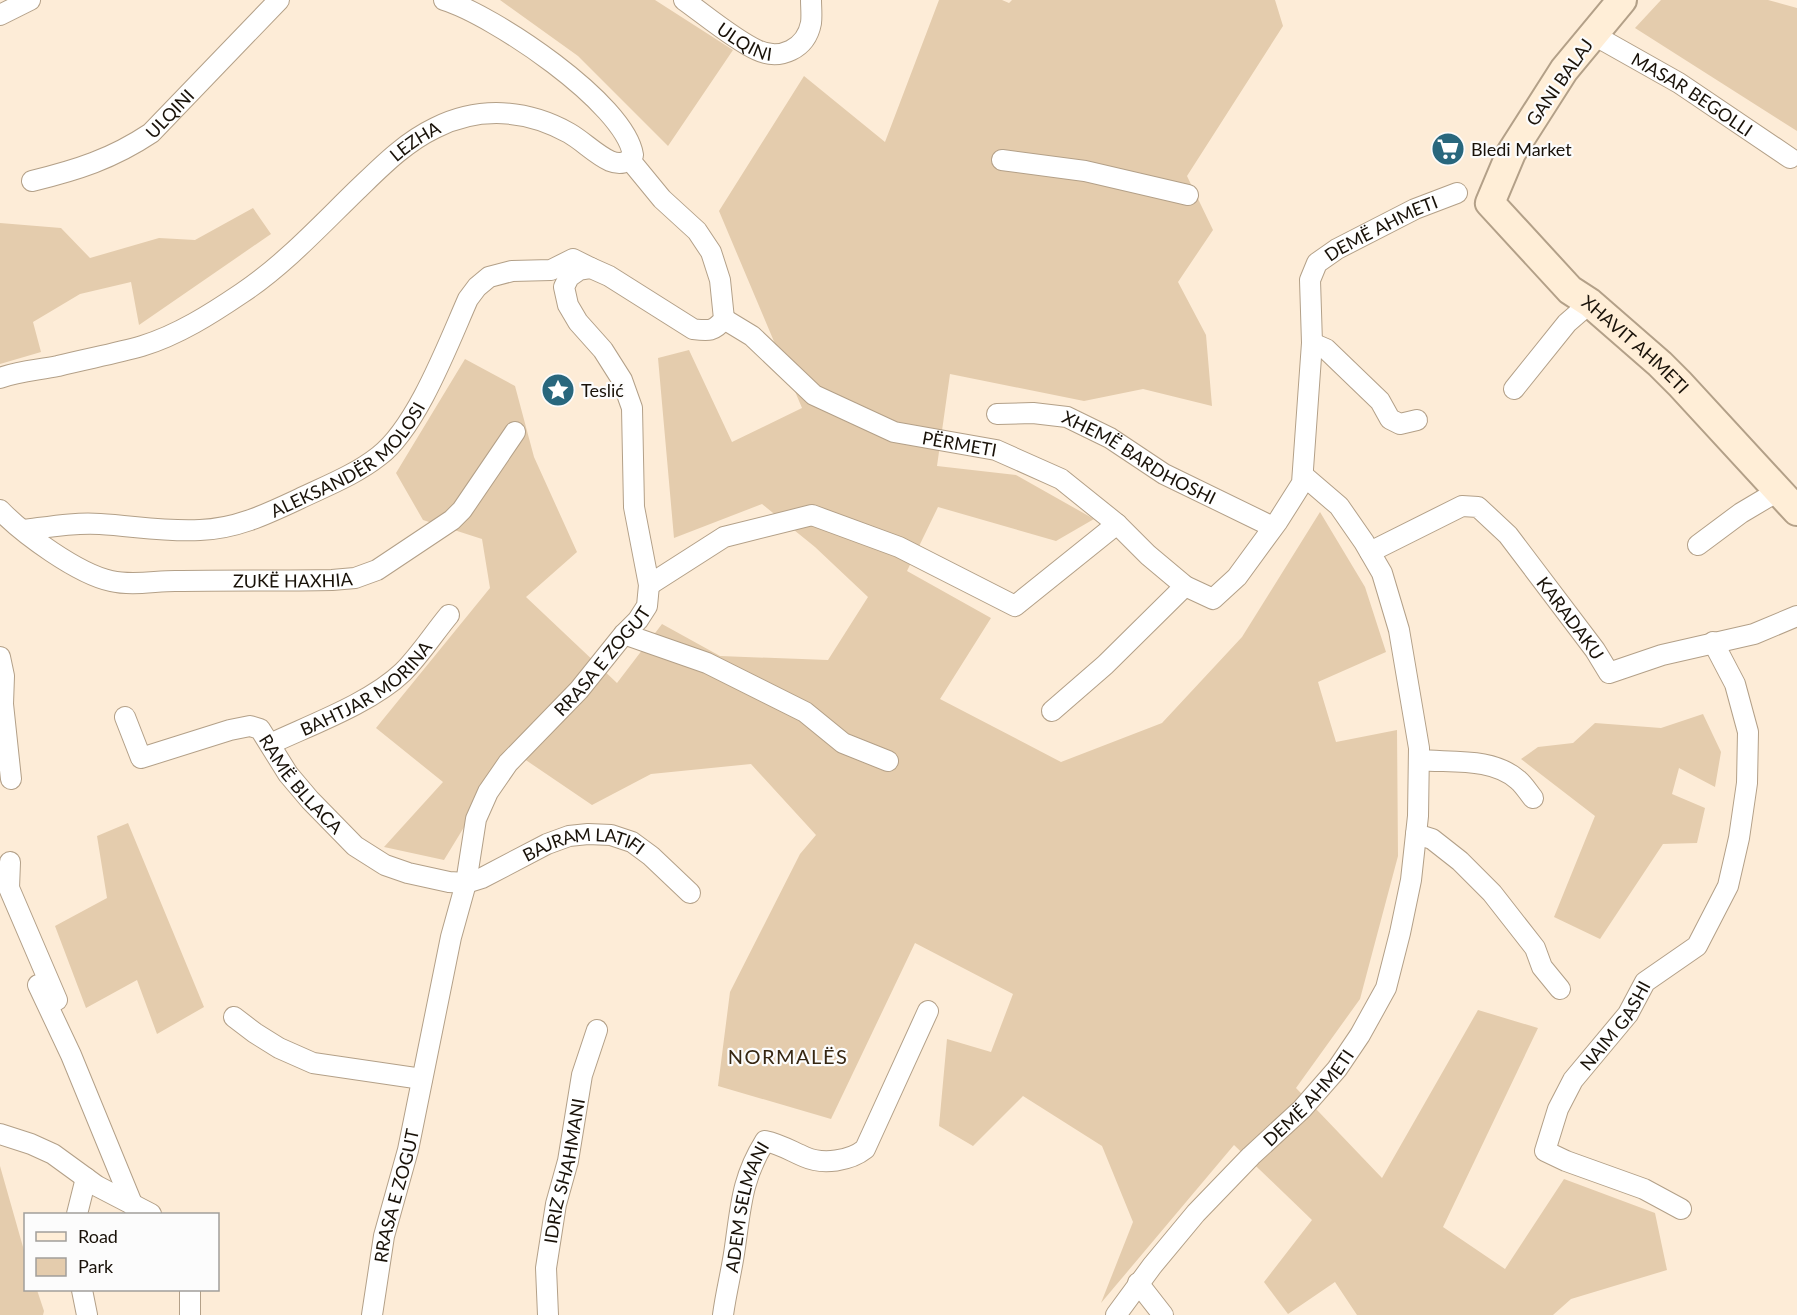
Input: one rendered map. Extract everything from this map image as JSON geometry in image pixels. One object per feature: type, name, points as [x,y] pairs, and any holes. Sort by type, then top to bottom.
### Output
[{"type":"street","points":[[0,15],[30,0]]},
{"type":"street","name":"ULQINI","points":[[32,181],[97,163],[126,149],[151,133],[279,0]]},
{"type":"street","points":[[444,0],[480,15],[520,38],[563,70],[622,128],[632,146],[633,154],[630,160],[662,200],[698,231],[711,252],[720,280],[724,319],[717,328],[706,331],[693,329],[609,276],[591,268]]},
{"type":"street","name":"ULQINI","points":[[684,0],[758,51],[776,54],[791,52],[802,43],[811,24],[811,0]]},
{"type":"street","name":"GANI BALAJ","points":[[1490,203],[1511,153],[1564,70],[1622,0]]},
{"type":"street","name":"MASAR BEGOLLI","points":[[1592,34],[1679,83],[1790,158]]},
{"type":"street","name":"LEZHA","points":[[0,378],[142,346],[206,317],[244,292],[281,262],[380,167],[409,143],[435,128],[464,117],[491,112],[519,114],[546,121],[571,134],[611,161],[621,164],[630,160]]},
{"type":"street","points":[[1002,160],[1085,171],[1188,195]]},
{"type":"street","name":"DEMË AHMETI","points":[[1116,1315],[1138,1283],[1196,1213],[1251,1156],[1302,1109],[1337,1069],[1360,1035],[1386,988],[1409,891],[1416,834],[1419,760],[1416,726],[1399,630],[1382,573],[1339,506],[1304,476],[1312,343],[1310,280],[1317,263],[1347,244],[1415,209],[1457,193]]},
{"type":"street","name":"XHAVIT AHMETI","points":[[1490,203],[1570,290],[1590,303],[1673,377],[1797,511]]},
{"type":"street","name":"ALEKSANDËR MOLOSI","points":[[23,530],[99,524],[169,531],[201,530],[231,527],[272,511],[360,469],[381,455],[414,413],[468,299],[489,277],[512,271],[551,270],[573,259],[591,268]]},
{"type":"street","name":"RRASA E ZOGUT","points":[[372,1315],[384,1236],[408,1150],[451,937],[466,883],[476,819],[488,792],[508,763],[579,690],[638,620],[647,606],[649,585],[634,507],[632,408],[622,380],[603,350],[578,322],[568,305],[564,287],[568,277],[579,270],[591,268]]},
{"type":"street","points":[[1514,389],[1568,323],[1590,303]]},
{"type":"street","name":"PËRMETI","points":[[724,319],[752,336],[813,395],[894,432],[996,450],[1061,479],[1117,524],[1148,555],[1185,586],[1213,599],[1237,577],[1274,527],[1302,483],[1304,476]]},
{"type":"street","points":[[1312,343],[1326,349],[1366,387],[1380,401],[1390,419],[1400,424],[1417,420]]},
{"type":"street","name":"XHEMË BARDHOSHI","points":[[998,414],[1033,413],[1067,417],[1110,438],[1164,474],[1274,527]]},
{"type":"street","name":"ZUKË HAXHIA","points":[[0,510],[56,554],[111,581],[132,583],[356,578],[377,570],[452,520],[462,510],[515,432]]},
{"type":"street","points":[[1698,545],[1741,513],[1778,491]]},
{"type":"street","name":"KARADAKU","points":[[1370,552],[1462,506],[1478,507],[1515,544],[1589,641],[1609,673],[1662,655],[1754,634],[1797,616]]},
{"type":"street","points":[[649,585],[724,537],[812,515],[898,547],[1015,606],[1117,524]]},
{"type":"street","points":[[1052,711],[1105,665],[1185,586]]},
{"type":"street","name":"BAHTJAR MORINA","points":[[270,744],[354,704],[381,688],[403,672],[449,615]]},
{"type":"street","points":[[624,634],[707,663],[805,712],[843,743],[888,761]]},
{"type":"street","name":"NAIM GASHI","points":[[1681,1209],[1644,1189],[1566,1161],[1545,1151],[1558,1109],[1572,1080],[1628,1014],[1645,982],[1697,946],[1728,886],[1740,838],[1747,783],[1748,732],[1735,684],[1713,642]]},
{"type":"street","points":[[0,657],[4,676],[3,704],[11,778]]},
{"type":"street","name":"RAMË BLLACA","points":[[125,717],[141,758],[231,730],[250,726],[260,729],[288,774],[355,846],[385,865],[408,873],[449,882],[466,883]]},
{"type":"street","points":[[1419,760],[1486,764],[1504,770],[1519,781],[1533,798]]},
{"type":"street","points":[[1416,834],[1432,839],[1460,861],[1492,893],[1535,948],[1542,967],[1560,989]]},
{"type":"street","name":"BAJRAM LATIFI","points":[[466,883],[482,878],[547,844],[569,836],[611,835],[632,842],[651,856],[690,893]]},
{"type":"street","points":[[10,862],[9,888],[50,979],[61,1011],[71,1054]]},
{"type":"street","points":[[38,985],[71,1054],[133,1206]]},
{"type":"street","name":"ADEM SELMANI","points":[[723,1315],[735,1248],[740,1202],[746,1178],[765,1141],[778,1144],[808,1158],[825,1160],[855,1157],[865,1149],[928,1011]]},
{"type":"street","points":[[234,1017],[279,1048],[313,1063],[422,1079]]},
{"type":"street","name":"IDRIZ SHAHMANI","points":[[548,1315],[546,1268],[556,1204],[568,1161],[582,1075],[597,1030]]},
{"type":"street","points":[[0,1134],[53,1154],[86,1178],[148,1213]]},
{"type":"street","points":[[77,1213],[86,1178]]},
{"type":"street","points":[[1138,1283],[1163,1315]]},
{"type":"street","points":[[82,1291],[87,1315]]},
{"type":"street","points":[[190,1291],[190,1315]]},
{"type":"green space","points":[[500,0],[655,0],[733,50],[668,146],[578,56]]},
{"type":"green space","points":[[939,0],[1002,0],[1009,3],[1012,0],[1275,0],[1283,26],[1187,176],[1213,230],[1178,282],[1206,335],[1212,406],[1143,389],[1084,401],[950,374],[937,466],[1016,475],[1094,519],[1056,541],[938,507],[907,571],[991,618],[940,699],[1061,762],[1162,723],[1242,637],[1320,512],[1365,587],[1386,652],[1318,682],[1336,742],[1397,730],[1398,856],[1360,999],[1296,1088],[1382,1178],[1478,1010],[1538,1028],[1443,1227],[1505,1269],[1564,1179],[1655,1213],[1667,1270],[1571,1299],[1553,1315],[1357,1315],[1335,1282],[1288,1314],[1264,1282],[1312,1220],[1234,1145],[1101,1303],[1133,1222],[1102,1146],[1023,1096],[973,1146],[939,1126],[947,1039],[991,1052],[1013,994],[915,943],[831,1119],[718,1086],[730,992],[800,854],[816,835],[751,764],[651,774],[592,805],[511,750],[444,860],[384,847],[443,782],[376,728],[490,588],[482,539],[423,520],[396,473],[465,359],[515,386],[534,457],[577,552],[526,597],[617,683],[662,624],[720,656],[828,660],[868,597],[815,547],[762,504],[674,538],[658,358],[689,350],[732,442],[802,408],[719,211],[804,76],[885,142]]},
{"type":"green space","points":[[1661,0],[1768,0],[1797,8],[1797,131],[1635,28]]},
{"type":"green space","points":[[253,208],[271,234],[139,325],[131,282],[80,294],[33,322],[41,352],[0,364],[0,223],[61,228],[90,258],[159,238],[195,240]]},
{"type":"green space","points":[[1703,714],[1721,752],[1715,787],[1679,768],[1672,794],[1705,808],[1697,843],[1663,844],[1600,939],[1554,917],[1595,816],[1521,759],[1538,747],[1573,743],[1595,723],[1661,728]]},
{"type":"green space","points":[[128,823],[204,1007],[157,1034],[137,980],[86,1008],[55,926],[107,898],[97,836]]},
{"type":"green space","points":[[0,1166],[24,1250],[24,1291],[37,1291],[44,1311],[43,1315],[0,1315]]},
{"type":"place","name":"Bledi Market","points":[[1448,149]]},
{"type":"place","name":"Teslić","points":[[558,390]]},
{"type":"district","name":"NORMALËS","points":[[788,1056]]}]
